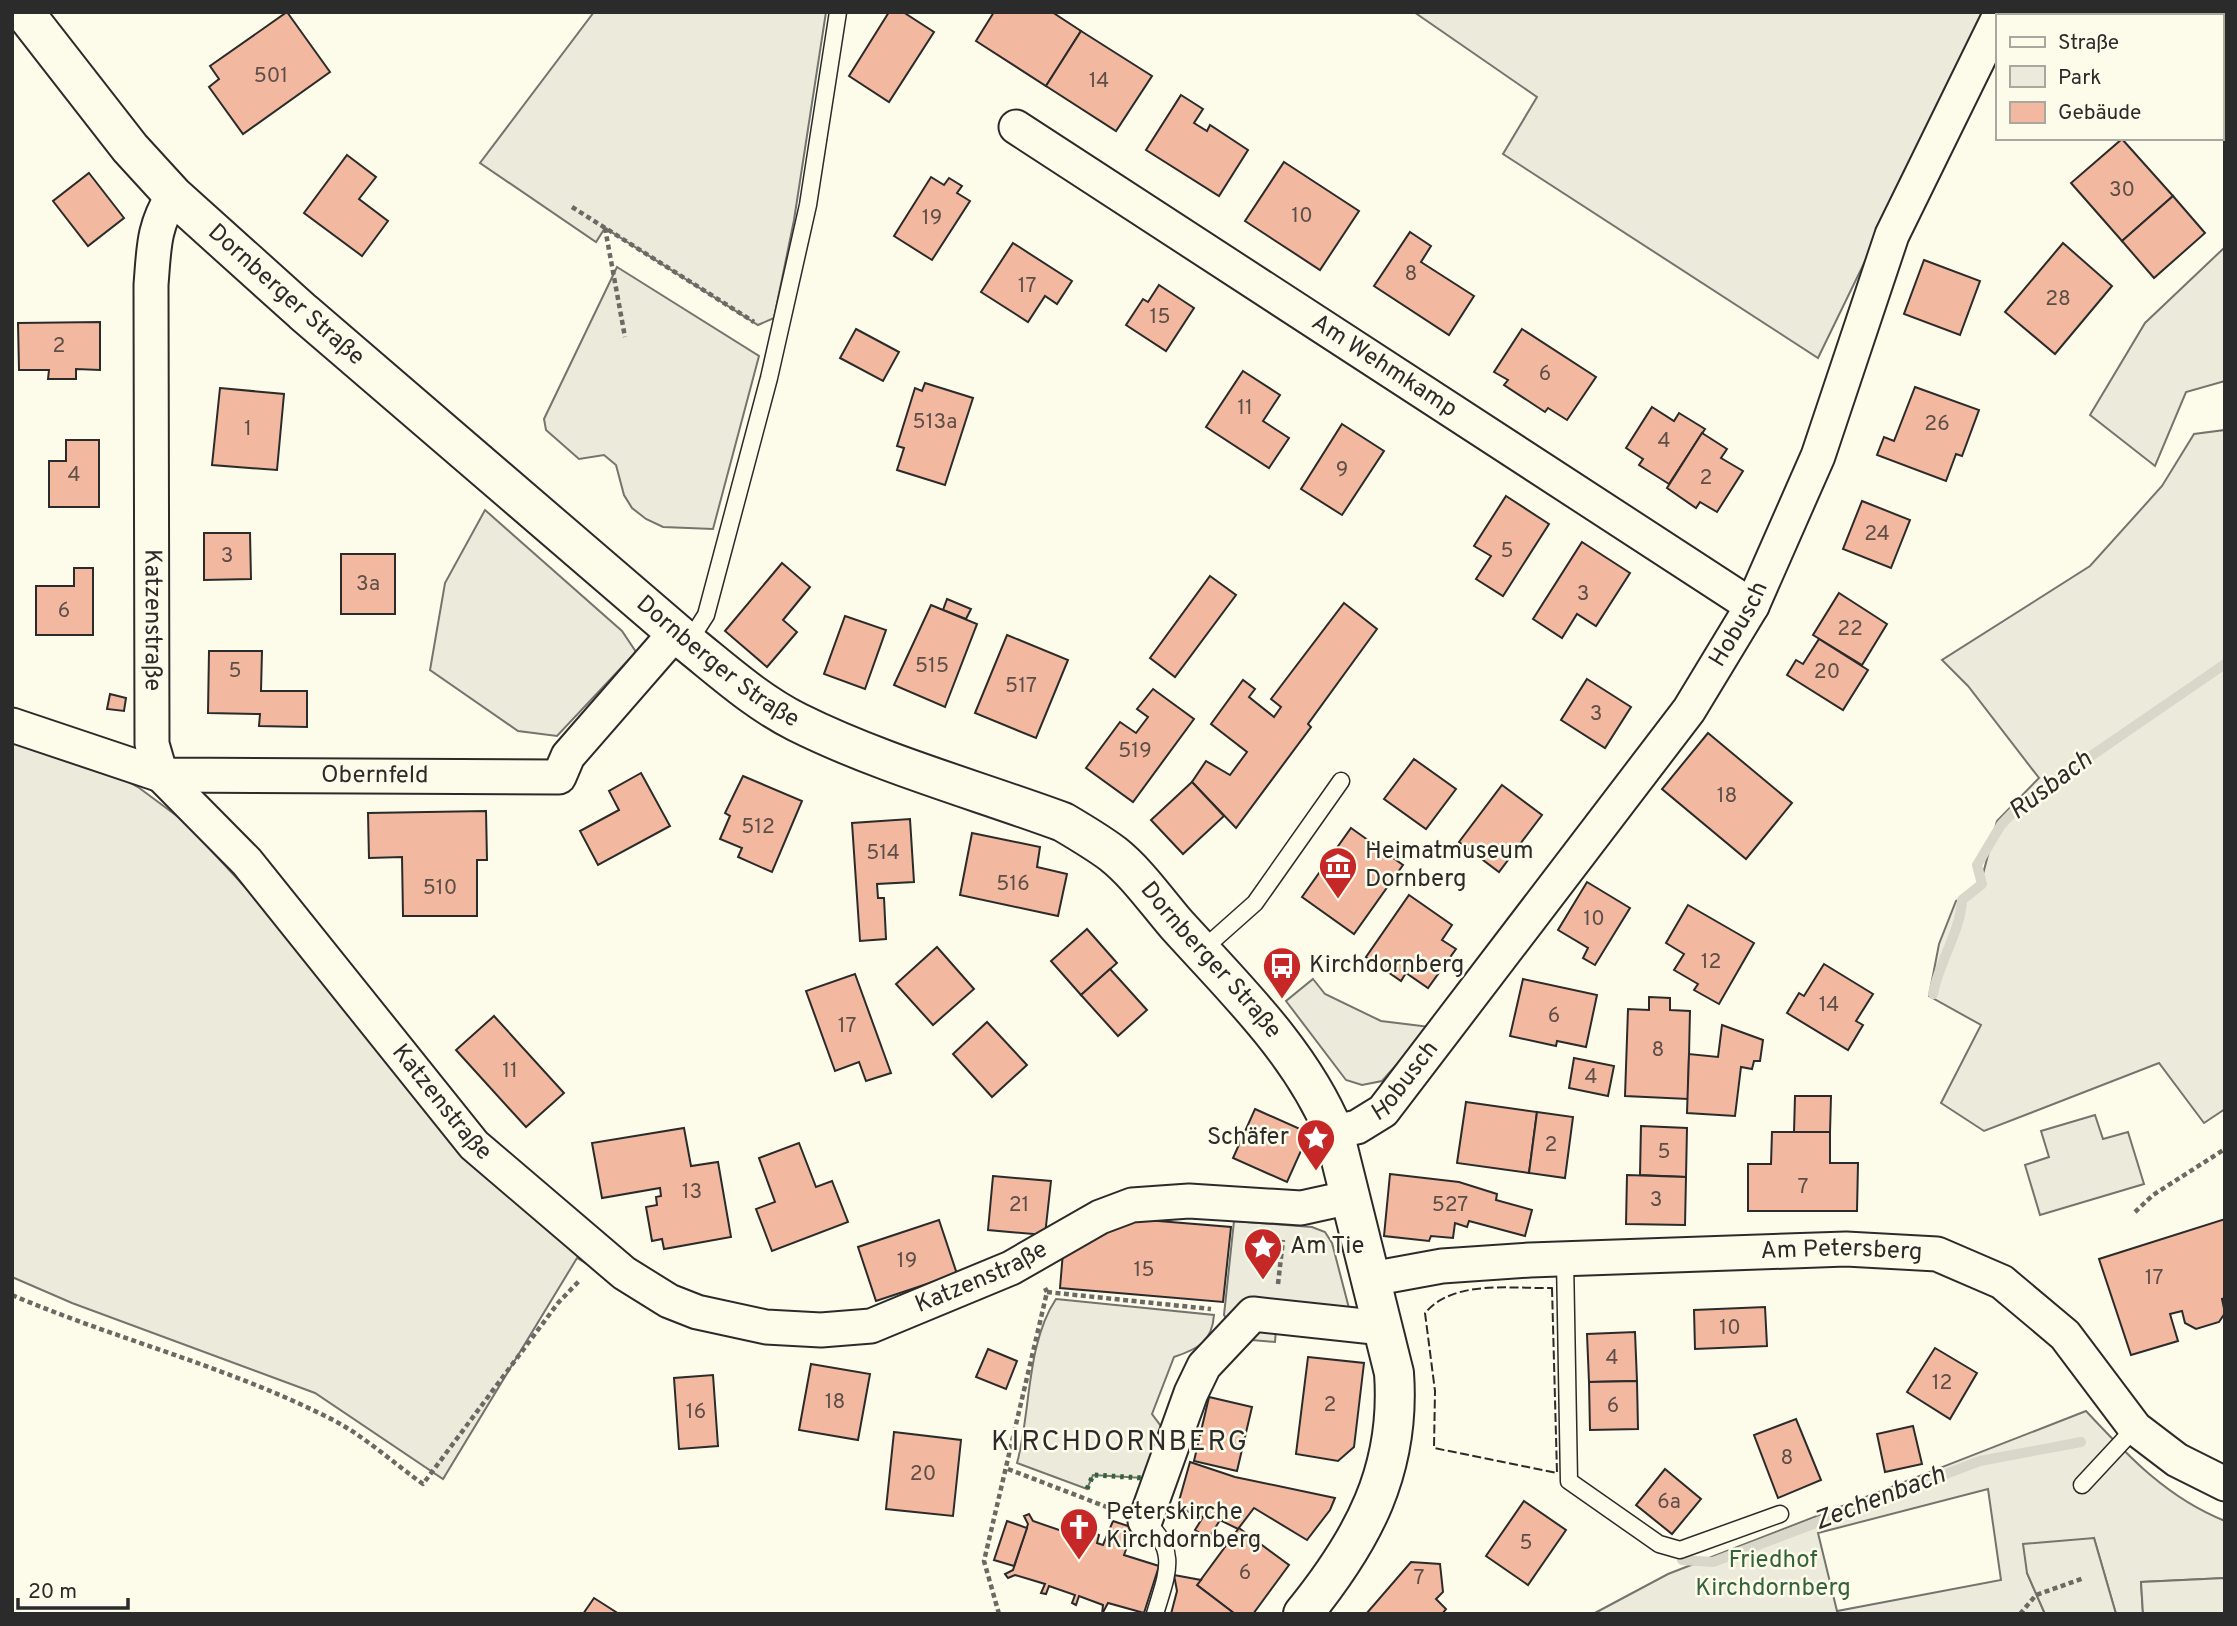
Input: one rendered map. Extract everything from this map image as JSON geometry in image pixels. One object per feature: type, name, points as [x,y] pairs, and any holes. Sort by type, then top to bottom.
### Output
[{"type":"street","name":"Dornberger Straße","points":[[24,12],[130,148],[173,195],[303,312],[682,637],[752,694],[797,722],[868,752],[1063,822],[1090,837],[1115,855],[1296,1062],[1318,1094],[1334,1132],[1394,1373],[1396,1408],[1389,1458],[1371,1513],[1342,1563],[1303,1614]]},
{"type":"street","name":"Hobusch","points":[[1334,1132],[1357,1126],[1383,1111],[1689,710],[1752,606],[1818,456],[1892,235],[1996,23]]},
{"type":"street","name":"Am Wehmkamp","points":[[1016,127],[1752,606]]},
{"type":"street","name":"Katzenstraße","points":[[173,195],[160,215],[155,232],[151,285],[152,744],[161,775],[247,862],[474,1145],[624,1273],[669,1301],[697,1312],[766,1326],[821,1330],[872,1326],[1030,1258],[1100,1217],[1132,1205],[1189,1201],[1301,1208],[1351,1197]]},
{"type":"street","name":"Obernfeld","points":[[12,726],[161,775],[559,777],[568,756],[682,637]]},
{"type":"street","name":"Am Petersberg","points":[[1371,1279],[1442,1266],[1565,1259],[1846,1248],[1937,1254],[2002,1282],[2065,1335],[2135,1428],[2176,1460],[2225,1485]]},
{"type":"street","points":[[1145,1521],[1191,1394],[1205,1366],[1264,1315],[1383,1328]]},
{"type":"lane","points":[[682,637],[706,615],[778,338],[808,205],[838,12]]},
{"type":"lane","points":[[1201,951],[1255,902],[1341,781]]},
{"type":"lane","points":[[1565,1259],[1569,1481],[1659,1544],[1680,1550],[1780,1514]]},
{"type":"lane","points":[[2082,1485],[2135,1428]]},
{"type":"lane","points":[[1145,1521],[1159,1533],[1167,1547],[1168,1567],[1155,1614]]},
{"type":"path","points":[[572,207],[778,338]]},
{"type":"path","points":[[605,227],[625,337]]},
{"type":"path","points":[[2135,1212],[2153,1195],[2225,1149]]},
{"type":"path","points":[[1047,1292],[1264,1315],[1286,1208]]},
{"type":"path","points":[[999,1614],[984,1561],[1008,1469],[1019,1402],[1047,1292],[1030,1258]]},
{"type":"path","points":[[12,1295],[66,1318],[235,1377],[329,1418],[423,1484],[558,1303],[580,1280],[590,1278]]},
{"type":"path","points":[[1008,1469],[1145,1521]]},
{"type":"path","points":[[2020,1614],[2036,1595],[2084,1578]]},
{"type":"green space","points":[[594,12],[826,12],[794,220],[774,318],[758,325],[605,228],[596,242],[480,163]]},
{"type":"green space","points":[[1414,12],[1986,12],[1818,358],[1503,154],[1537,97]]},
{"type":"green space","points":[[2225,247],[2225,381],[2186,392],[2155,466],[2090,415],[2145,323]]},
{"type":"green space","points":[[2225,430],[2225,1109],[2204,1123],[2159,1063],[1984,1131],[1941,1103],[1981,1025],[1929,996],[1939,944],[1956,901],[1979,889],[1997,821],[2039,778],[1968,686],[1942,660],[2090,566],[2162,486],[2194,434]]},
{"type":"green space","points":[[485,510],[622,631],[636,652],[557,736],[518,731],[430,670],[445,583]]},
{"type":"green space","points":[[12,736],[91,761],[138,787],[185,822],[278,923],[637,1294],[577,1258],[443,1479],[315,1393],[72,1303],[12,1277]]},
{"type":"green space","points":[[1056,1299],[1214,1315],[1207,1338],[1197,1347],[1174,1357],[1152,1414],[1163,1429],[1143,1478],[1093,1475],[1087,1489],[1017,1463],[1034,1357],[1046,1317]]},
{"type":"green space","name":"Friedhof Kirchdornberg","points":[[2086,1411],[2133,1460],[2167,1488],[2204,1512],[2225,1521],[2225,1578],[2141,1582],[2143,1614],[2116,1614],[2094,1538],[2027,1573],[2045,1614],[1593,1614],[1668,1574]],"holes":[[[1988,1489],[2001,1580],[1837,1611],[1818,1533]]]},
{"type":"shaded area","points":[[617,267],[759,356],[713,529],[663,527],[646,519],[632,508],[624,495],[616,465],[604,455],[579,459],[546,430],[544,419]]},
{"type":"shaded area","points":[[1313,979],[1325,994],[1381,1021],[1430,1027],[1382,1081],[1362,1085],[1346,1080],[1286,1001]]},
{"type":"shaded area","points":[[2095,1115],[2103,1139],[2128,1132],[2144,1184],[2040,1215],[2025,1165],[2049,1157],[2041,1131]]},
{"type":"shaded area","name":"Am Tie","points":[[1234,1221],[1312,1227],[1325,1232],[1332,1243],[1356,1335],[1276,1329],[1275,1342],[1240,1339],[1224,1315]]},
{"type":"shaded area","points":[[2094,1538],[2116,1614],[2045,1614],[2027,1573],[2023,1544]]},
{"type":"shaded area","points":[[2225,1578],[2225,1614],[2143,1614],[2141,1582]]},
{"type":"building","points":[[287,12],[330,72],[243,134],[209,87],[219,79],[210,66]]},
{"type":"building","points":[[889,12],[903,12],[934,32],[889,102],[849,76]]},
{"type":"building","points":[[994,12],[1052,12],[1081,31],[1046,86],[976,41]]},
{"type":"building","points":[[1081,31],[1152,76],[1116,131],[1046,86]]},
{"type":"building","points":[[2223,38],[2225,39],[2223,85]]},
{"type":"building","points":[[1181,95],[1203,109],[1194,123],[1207,131],[1210,125],[1248,150],[1219,196],[1146,150]]},
{"type":"building","points":[[2123,140],[2173,196],[2122,241],[2071,183]]},
{"type":"building","points":[[347,155],[376,177],[359,199],[388,221],[362,256],[304,213]]},
{"type":"building","points":[[1284,162],[1359,211],[1320,270],[1245,221]]},
{"type":"building","points":[[89,173],[124,218],[88,246],[53,201]]},
{"type":"building","points":[[931,177],[944,185],[949,178],[962,186],[957,193],[970,201],[932,260],[894,236]]},
{"type":"building","points":[[2173,196],[2205,233],[2154,278],[2122,241]]},
{"type":"building","points":[[1410,232],[1431,246],[1421,262],[1474,296],[1449,335],[1374,286]]},
{"type":"building","points":[[1013,243],[1072,281],[1057,304],[1045,296],[1028,322],[981,292]]},
{"type":"building","points":[[2063,243],[2112,286],[2055,354],[2005,312]]},
{"type":"building","points":[[1924,260],[1980,281],[1960,335],[1904,314]]},
{"type":"building","points":[[1159,285],[1194,308],[1166,351],[1126,325],[1143,299],[1148,302]]},
{"type":"building","points":[[100,322],[100,370],[76,369],[76,379],[48,379],[49,370],[19,370],[18,323]]},
{"type":"building","points":[[856,329],[899,352],[883,381],[840,358]]},
{"type":"building","points":[[1522,329],[1596,377],[1567,420],[1548,408],[1545,412],[1504,385],[1508,380],[1494,372]]},
{"type":"building","points":[[1243,371],[1280,395],[1263,421],[1289,438],[1269,468],[1206,427]]},
{"type":"building","points":[[925,383],[973,398],[945,485],[897,470],[904,448],[897,446],[915,388],[922,391]]},
{"type":"building","points":[[1915,387],[1979,410],[1962,456],[1956,454],[1946,481],[1877,455],[1884,437],[1894,441]]},
{"type":"building","points":[[220,388],[284,394],[277,470],[212,465]]},
{"type":"building","points":[[1652,407],[1674,421],[1679,413],[1705,429],[1669,484],[1639,465],[1643,459],[1626,448]]},
{"type":"building","points":[[1342,424],[1384,451],[1342,515],[1301,489]]},
{"type":"building","points":[[1702,433],[1727,449],[1721,458],[1743,471],[1717,512],[1700,502],[1696,508],[1667,488]]},
{"type":"building","points":[[66,440],[99,440],[99,507],[49,507],[49,461],[66,461]]},
{"type":"building","points":[[1506,496],[1549,524],[1503,596],[1476,579],[1491,556],[1474,546]]},
{"type":"building","points":[[1862,501],[1910,520],[1891,568],[1843,549]]},
{"type":"building","points":[[204,533],[250,533],[251,579],[204,580]]},
{"type":"building","points":[[1582,542],[1630,573],[1596,626],[1577,614],[1562,638],[1533,619]]},
{"type":"building","points":[[341,554],[395,554],[395,614],[341,614]]},
{"type":"building","points":[[782,563],[810,587],[783,620],[797,632],[767,667],[725,631]]},
{"type":"building","points":[[74,568],[93,568],[93,635],[36,635],[36,586],[74,586]]},
{"type":"building","points":[[1210,576],[1236,595],[1175,677],[1150,658]]},
{"type":"building","points":[[1839,593],[1887,624],[1862,665],[1813,635]]},
{"type":"building","points":[[947,599],[971,609],[966,619],[943,610]]},
{"type":"building","points":[[1344,603],[1377,629],[1308,724],[1311,727],[1236,828],[1192,782],[1206,761],[1230,775],[1247,752],[1211,724],[1243,680],[1255,689],[1249,697],[1274,717],[1281,707],[1271,699]]},
{"type":"building","points":[[931,605],[977,624],[945,707],[894,685]]},
{"type":"building","points":[[845,616],[886,630],[865,689],[824,674]]},
{"type":"building","points":[[1007,635],[1068,660],[1036,738],[975,713]]},
{"type":"building","points":[[1819,639],[1868,670],[1843,710],[1787,675],[1796,660],[1803,664]]},
{"type":"building","points":[[209,651],[262,651],[261,691],[307,691],[307,727],[259,726],[260,714],[208,713]]},
{"type":"building","points":[[1587,679],[1631,707],[1605,748],[1561,720]]},
{"type":"building","points":[[1153,689],[1194,719],[1133,802],[1086,768],[1120,722],[1136,733],[1148,717],[1137,709]]},
{"type":"building","points":[[110,694],[126,698],[124,711],[107,709]]},
{"type":"building","points":[[1708,733],[1792,803],[1746,859],[1662,789]]},
{"type":"building","points":[[1414,759],[1456,789],[1426,829],[1384,799]]},
{"type":"building","points":[[641,773],[670,826],[598,865],[580,831],[619,810],[609,791]]},
{"type":"building","points":[[743,776],[802,801],[772,872],[738,857],[742,848],[720,839],[730,816],[725,813]]},
{"type":"building","points":[[1192,782],[1224,816],[1183,854],[1151,820]]},
{"type":"building","points":[[1502,785],[1542,815],[1499,872],[1459,842]]},
{"type":"building","points":[[486,811],[487,860],[477,860],[477,916],[403,916],[402,857],[369,858],[368,813]]},
{"type":"building","points":[[910,819],[914,882],[877,884],[878,898],[884,898],[886,939],[860,941],[852,823]]},
{"type":"building","points":[[1351,828],[1403,865],[1354,934],[1302,897]]},
{"type":"building","points":[[972,833],[1040,847],[1037,867],[1067,874],[1058,916],[960,895]]},
{"type":"building","points":[[1587,882],[1630,908],[1595,965],[1583,958],[1588,948],[1558,930]]},
{"type":"building","points":[[1409,895],[1452,925],[1442,940],[1456,949],[1428,988],[1406,973],[1401,981],[1366,957]]},
{"type":"building","points":[[1688,905],[1754,943],[1719,1004],[1694,990],[1698,984],[1674,970],[1684,954],[1666,943]]},
{"type":"building","points":[[1087,929],[1117,963],[1081,995],[1051,961]]},
{"type":"building","points":[[937,947],[974,989],[933,1025],[896,984]]},
{"type":"building","points":[[1824,964],[1873,994],[1856,1021],[1863,1025],[1848,1050],[1787,1013],[1799,993],[1804,996]]},
{"type":"building","points":[[1110,969],[1147,1010],[1118,1036],[1081,995]]},
{"type":"building","points":[[855,974],[891,1073],[866,1081],[859,1062],[835,1071],[806,991]]},
{"type":"building","points":[[1523,979],[1597,995],[1586,1047],[1557,1041],[1556,1046],[1510,1036]]},
{"type":"building","points":[[1649,997],[1670,998],[1670,1010],[1690,1011],[1688,1099],[1625,1096],[1628,1009],[1649,1010]]},
{"type":"building","points":[[494,1016],[564,1093],[526,1127],[456,1050]]},
{"type":"building","points":[[987,1022],[1027,1065],[992,1097],[953,1054]]},
{"type":"building","points":[[1722,1025],[1763,1040],[1760,1061],[1754,1061],[1752,1069],[1741,1067],[1735,1116],[1687,1113],[1689,1054],[1718,1057]]},
{"type":"building","points":[[1574,1058],[1614,1066],[1608,1096],[1569,1088]]},
{"type":"building","points":[[1795,1096],[1831,1096],[1830,1132],[1794,1132]]},
{"type":"building","points":[[1466,1102],[1537,1112],[1529,1173],[1457,1163]]},
{"type":"building","points":[[1255,1109],[1309,1133],[1287,1182],[1233,1158]]},
{"type":"building","points":[[1537,1112],[1573,1117],[1565,1178],[1529,1173]]},
{"type":"building","points":[[1641,1126],[1687,1128],[1686,1177],[1640,1175]]},
{"type":"building","points":[[684,1128],[691,1166],[718,1162],[731,1237],[664,1249],[662,1239],[652,1241],[646,1207],[657,1205],[656,1197],[661,1196],[660,1188],[602,1198],[592,1143]]},
{"type":"building","points":[[1772,1132],[1830,1132],[1830,1163],[1858,1163],[1857,1211],[1748,1211],[1748,1164],[1771,1164]]},
{"type":"building","points":[[799,1143],[816,1187],[832,1181],[848,1222],[772,1251],[756,1209],[775,1202],[759,1158]]},
{"type":"building","points":[[1390,1174],[1459,1182],[1497,1194],[1496,1200],[1532,1210],[1525,1236],[1469,1221],[1467,1227],[1455,1223],[1453,1238],[1431,1236],[1429,1241],[1384,1236]]},
{"type":"building","points":[[1627,1175],[1686,1177],[1685,1225],[1626,1224]]},
{"type":"building","points":[[993,1176],[1051,1181],[1045,1235],[988,1230]]},
{"type":"building","points":[[1134,1219],[1231,1227],[1223,1302],[1060,1288],[1063,1252]]},
{"type":"building","points":[[2225,1219],[2225,1298],[2222,1299],[2225,1313],[2219,1322],[2196,1329],[2185,1323],[2182,1311],[2170,1314],[2178,1341],[2131,1355],[2099,1259]]},
{"type":"building","points":[[939,1220],[957,1274],[876,1301],[858,1247]]},
{"type":"building","points":[[1765,1307],[1767,1346],[1695,1349],[1694,1310]]},
{"type":"building","points":[[1635,1332],[1637,1381],[1589,1382],[1587,1334]]},
{"type":"building","points":[[1935,1348],[1977,1373],[1950,1419],[1907,1392]]},
{"type":"building","points":[[988,1349],[1017,1361],[1006,1389],[976,1377]]},
{"type":"building","points":[[1308,1357],[1364,1363],[1354,1447],[1338,1461],[1296,1454]]},
{"type":"building","points":[[811,1364],[870,1374],[858,1440],[799,1430]]},
{"type":"building","points":[[713,1375],[718,1446],[679,1449],[674,1378]]},
{"type":"building","points":[[1637,1381],[1638,1429],[1590,1430],[1589,1382]]},
{"type":"building","points":[[1209,1397],[1252,1407],[1237,1471],[1194,1461]]},
{"type":"building","points":[[1796,1419],[1821,1480],[1778,1498],[1754,1435]]},
{"type":"building","points":[[1913,1426],[1922,1464],[1885,1472],[1877,1434]]},
{"type":"building","points":[[894,1432],[961,1440],[953,1516],[886,1509]]},
{"type":"building","points":[[1190,1462],[1235,1477],[1335,1498],[1330,1510],[1307,1540],[1254,1508],[1238,1529],[1220,1520],[1209,1538],[1195,1530],[1203,1517],[1177,1508]]},
{"type":"building","points":[[1665,1469],[1701,1499],[1672,1534],[1636,1505]]},
{"type":"building","points":[[1524,1501],[1566,1530],[1528,1585],[1486,1556]]},
{"type":"building","name":"Peterskirche Kirchdornberg","points":[[1029,1514],[1033,1521],[1062,1531],[1065,1523],[1070,1525],[1067,1533],[1092,1541],[1095,1533],[1099,1535],[1097,1543],[1103,1545],[1113,1521],[1134,1528],[1124,1555],[1159,1566],[1144,1613],[1108,1603],[1102,1614],[1103,1605],[1079,1596],[1076,1605],[1072,1603],[1075,1595],[1049,1586],[1046,1594],[1041,1593],[1045,1584],[1015,1575],[1008,1578],[1005,1574],[1013,1570],[1028,1524],[1024,1516]]},
{"type":"building","points":[[1007,1521],[1027,1528],[1014,1566],[994,1560]]},
{"type":"building","points":[[1239,1528],[1289,1565],[1253,1614],[1235,1614],[1197,1585]]},
{"type":"building","points":[[1411,1562],[1440,1564],[1443,1592],[1436,1599],[1446,1609],[1442,1614],[1366,1614]]},
{"type":"building","points":[[1174,1575],[1201,1580],[1197,1585],[1235,1614],[1171,1614],[1177,1591]]},
{"type":"building","points":[[594,1598],[619,1614],[583,1614]]},
{"type":"waterway","name":"Rusbach","points":[[1933,994],[1958,923],[1962,900],[1982,884],[1977,865],[2001,825],[2021,804],[2225,664]]},
{"type":"waterway","name":"Zechenbach","points":[[1682,1560],[1713,1562],[1980,1461],[2081,1442]]},
{"type":"hedge","points":[[1087,1489],[1093,1475],[1143,1478]]},
{"type":"fence","points":[[1501,1287],[1552,1288],[1557,1473],[1434,1448],[1435,1391],[1425,1313],[1437,1302],[1467,1290],[1501,1287]]},
{"type":"place","name":"Heimatmuseum Dornberg","points":[[1338,900]]},
{"type":"place","name":"Kirchdornberg","points":[[1282,1000]]},
{"type":"place","name":"Schäfer","points":[[1316,1172]]},
{"type":"place","name":"Am Tie","points":[[1263,1281]]},
{"type":"place","name":"Peterskirche Kirchdornberg","points":[[1079,1561]]},
{"type":"district","name":"KIRCHDORNBERG","points":[[1120,1443]]}]
